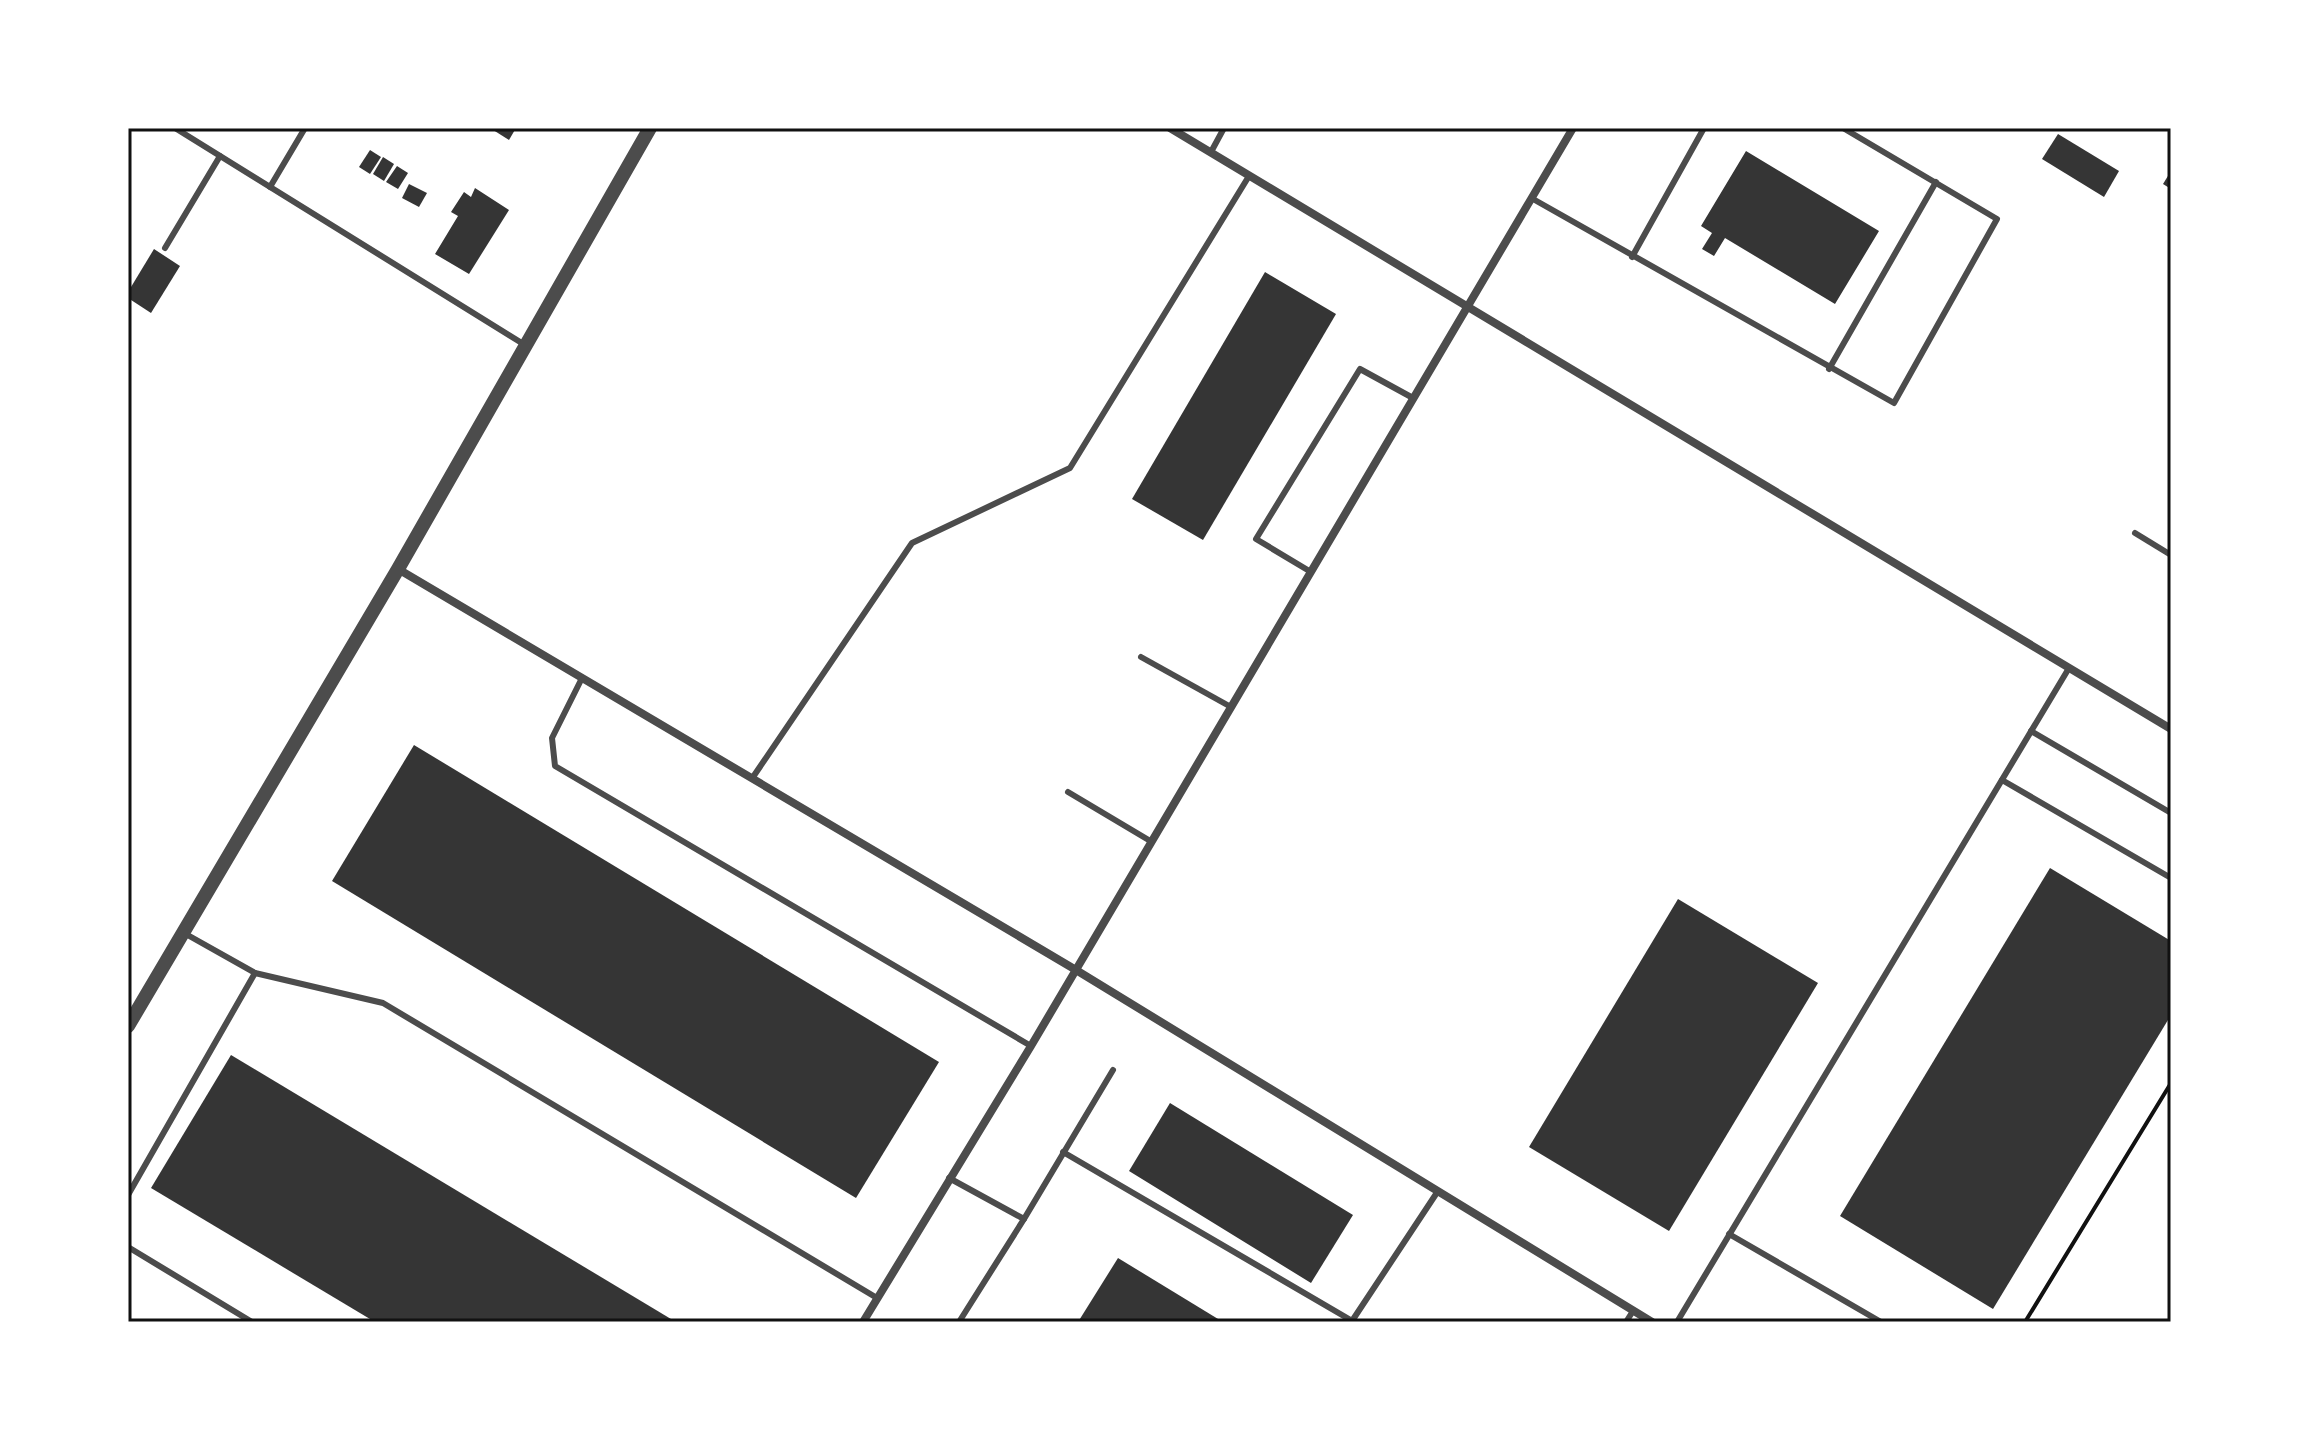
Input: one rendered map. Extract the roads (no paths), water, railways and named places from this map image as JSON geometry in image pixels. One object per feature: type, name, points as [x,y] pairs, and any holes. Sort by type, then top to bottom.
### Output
[{"type":"street","points":[[128,1026],[398,569],[650,128]]},
{"type":"street","points":[[1170,128],[2171,729]]},
{"type":"street","points":[[863,1322],[1031,1046],[1573,128]]},
{"type":"street","points":[[398,569],[1076,970],[1652,1322]]},
{"type":"lane","points":[[175,128],[525,345]]},
{"type":"lane","points":[[270,187],[305,128]]},
{"type":"lane","points":[[1211,152],[1224,128]]},
{"type":"lane","points":[[1632,257],[1704,128]]},
{"type":"lane","points":[[1533,199],[1894,403],[1997,219],[1843,128]]},
{"type":"lane","points":[[165,248],[220,156]]},
{"type":"lane","points":[[753,777],[912,543],[1070,468],[1249,176]]},
{"type":"lane","points":[[1829,369],[1936,182]]},
{"type":"lane","points":[[1311,572],[1256,539],[1360,369],[1413,398]]},
{"type":"lane","points":[[2135,533],[2171,555]]},
{"type":"lane","points":[[1141,657],[1231,707]]},
{"type":"lane","points":[[1677,1322],[2069,668]]},
{"type":"lane","points":[[582,678],[552,738],[555,766],[1031,1046]]},
{"type":"lane","points":[[2031,731],[2171,813]]},
{"type":"lane","points":[[2002,780],[2171,878]]},
{"type":"lane","points":[[1068,792],[1152,842]]},
{"type":"lane","points":[[182,932],[255,973],[383,1003],[877,1298]]},
{"type":"lane","points":[[128,1195],[255,973]]},
{"type":"lane","points":[[959,1322],[1113,1070]]},
{"type":"lane","points":[[1063,1152],[1353,1322],[1438,1191]]},
{"type":"lane","points":[[949,1178],[1024,1219]]},
{"type":"lane","points":[[1729,1234],[1881,1322]]},
{"type":"lane","points":[[128,1247],[252,1322]]},
{"type":"lane","points":[[1626,1322],[1633,1311]]}]
